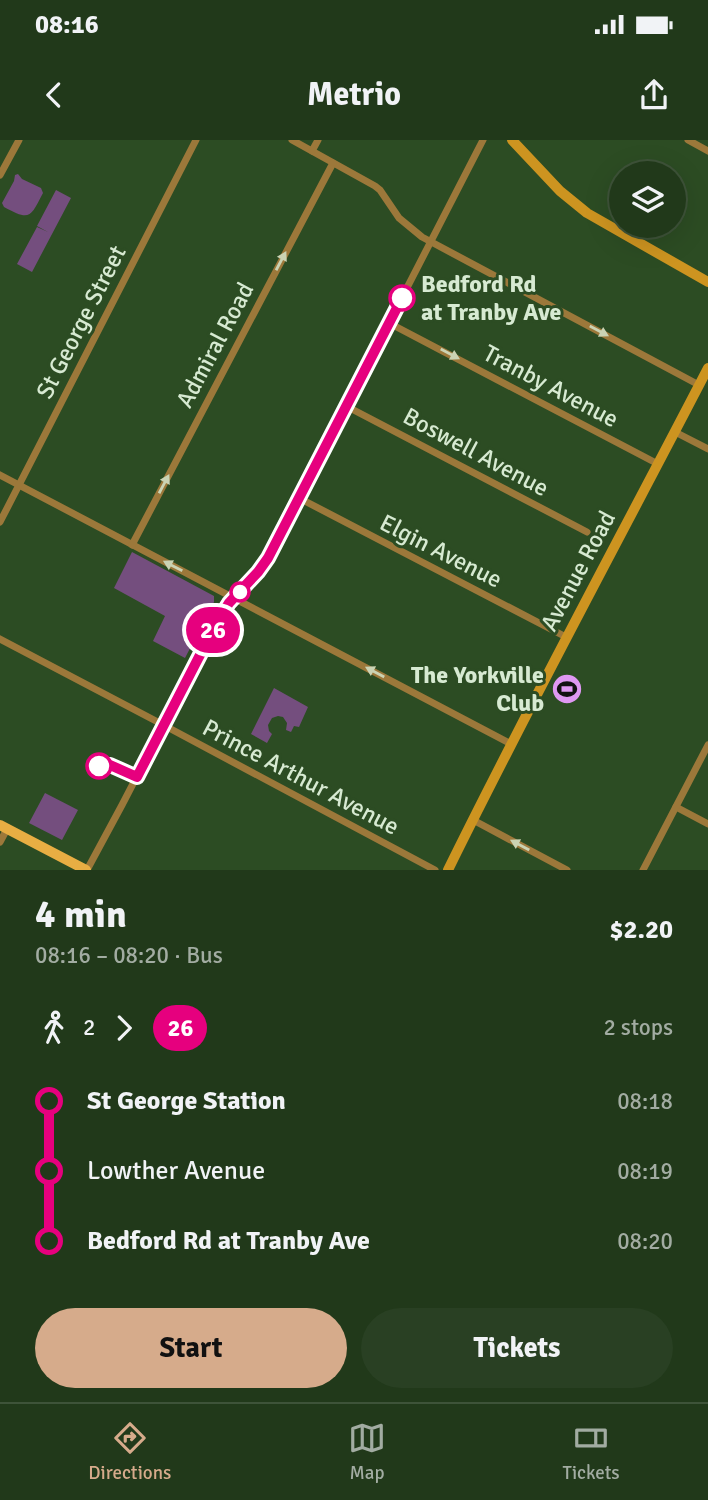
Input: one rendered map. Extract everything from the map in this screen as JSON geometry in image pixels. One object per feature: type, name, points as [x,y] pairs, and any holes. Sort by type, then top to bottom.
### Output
[{"type":"main road","points":[[512,140],[560,191],[587,213],[708,282]]},
{"type":"main road","name":"Avenue Road","points":[[448,870],[708,368]]},
{"type":"main road","points":[[3,827],[86,870]]},
{"type":"street","points":[[0,175],[19,140]]},
{"type":"street","name":"St George Street","points":[[0,522],[196,140]]},
{"type":"street","points":[[292,140],[375,186],[405,225],[431,241],[699,385]]},
{"type":"street","points":[[312,151],[318,140]]},
{"type":"street","points":[[86,870],[217,622],[268,558],[483,140]]},
{"type":"street","points":[[688,140],[708,151]]},
{"type":"street","name":"Admiral Road","points":[[132,545],[332,163]]},
{"type":"street","name":"Tranby Avenue","points":[[389,323],[659,464]]},
{"type":"street","name":"Boswell Avenue","points":[[346,406],[587,532]]},
{"type":"street","points":[[676,432],[708,450]]},
{"type":"street","points":[[0,475],[511,744]]},
{"type":"street","name":"Elgin Avenue","points":[[299,498],[566,638]]},
{"type":"street","name":"Prince Arthur Avenue","points":[[0,639],[435,870]]},
{"type":"street","points":[[643,870],[708,745]]},
{"type":"street","points":[[676,807],[708,824]]},
{"type":"street","points":[[472,820],[567,870]]},
{"type":"street","points":[[0,842],[3,827]]},
{"type":"shaded area","points":[[18,174],[22,179],[41,188],[43,193],[28,215],[19,214],[4,207],[2,203],[15,175]]},
{"type":"shaded area","points":[[56,190],[71,198],[32,272],[17,264],[37,227],[48,232],[37,226]]},
{"type":"shaded area","points":[[132,552],[214,596],[214,602],[185,658],[153,641],[165,616],[114,588]]},
{"type":"shaded area","points":[[274,688],[308,707],[299,727],[294,726],[291,732],[286,730],[287,723],[283,717],[272,718],[268,725],[272,734],[267,743],[251,734]]},
{"type":"shaded area","points":[[45,793],[78,810],[62,840],[29,823]]},
{"type":"bus line","name":"26","points":[[99,766],[110,765],[137,777],[217,622],[229,603],[268,558],[402,298]]},
{"type":"place","name":"Bedford Rd at Tranby Ave","points":[[402,298]]},
{"type":"place","name":"The Yorkville Club","points":[[567,689]]}]
